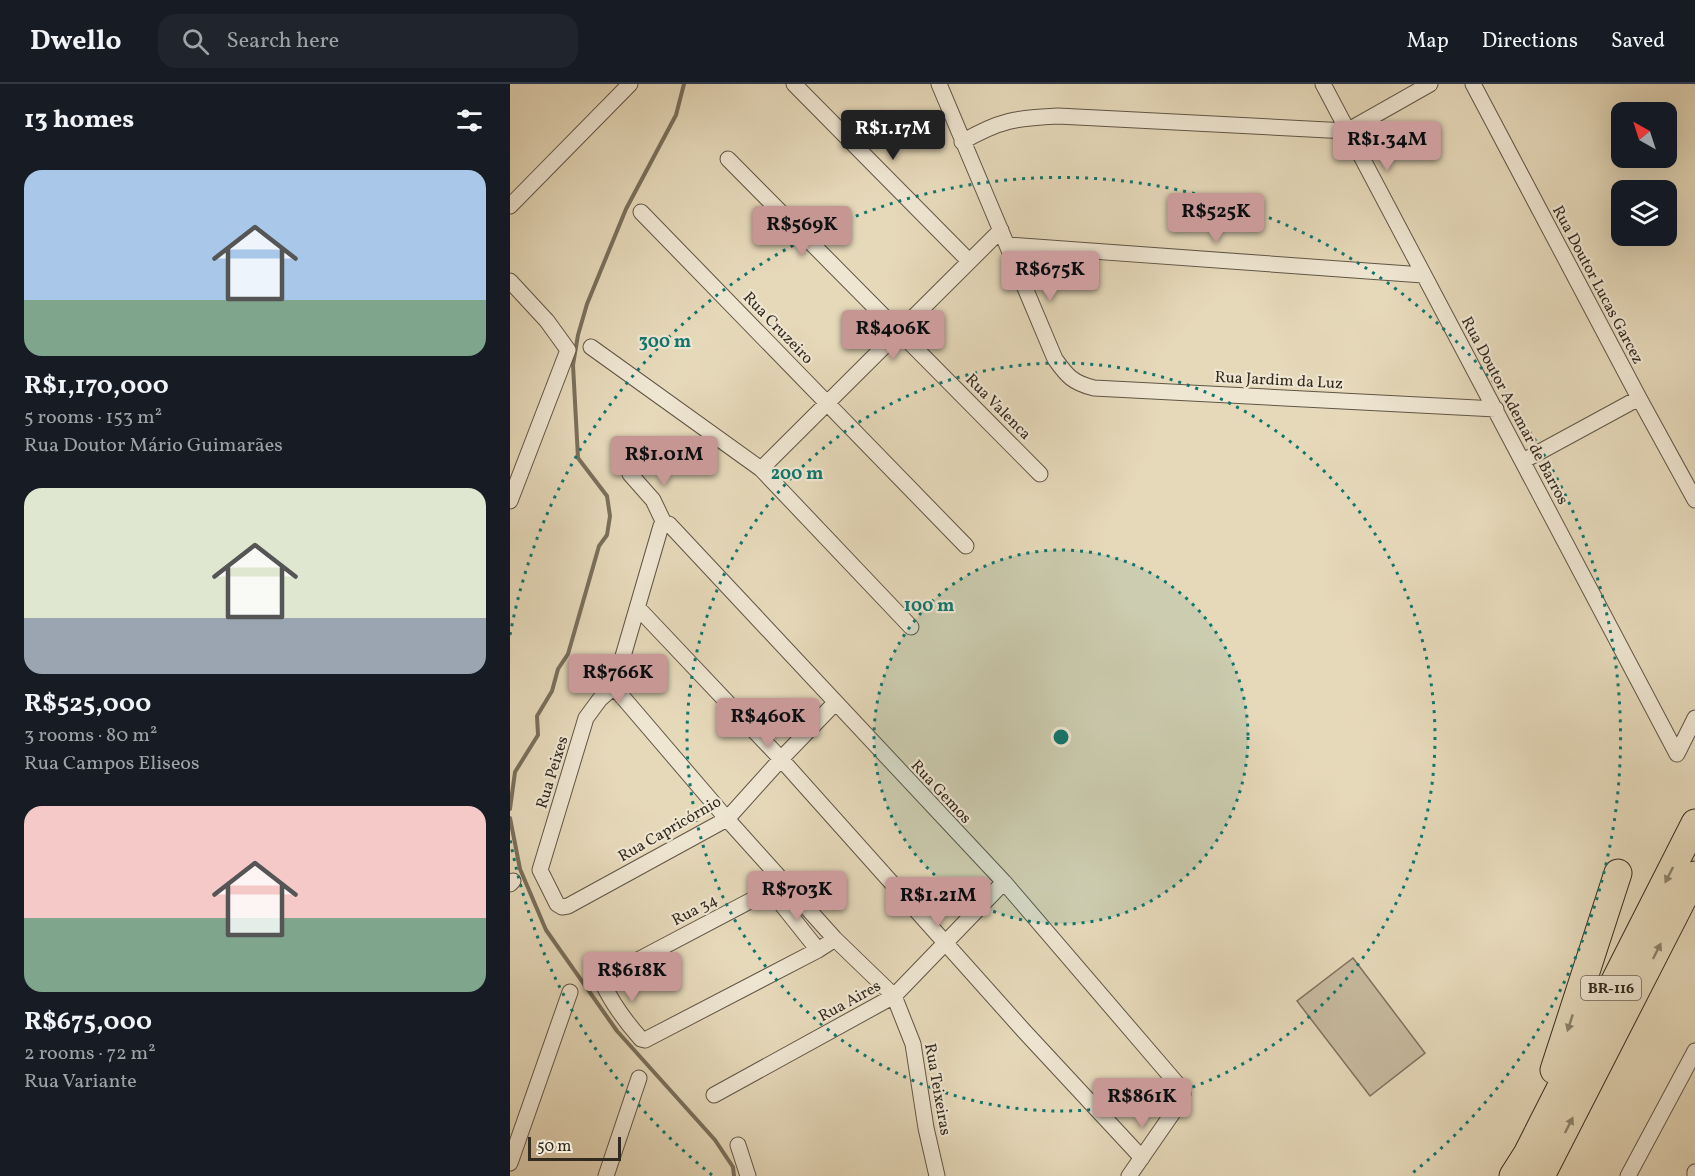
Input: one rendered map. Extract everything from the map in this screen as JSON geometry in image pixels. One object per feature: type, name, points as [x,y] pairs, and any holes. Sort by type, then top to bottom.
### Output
[{"type":"highway","name":"BR-116","points":[[1527,1169],[1695,823]]},
{"type":"highway","points":[[1527,1169],[1618,873]]},
{"type":"highway","name":"BR-116","points":[[1527,1169],[1695,875]]},
{"type":"street","points":[[510,206],[630,84]]},
{"type":"street","points":[[794,84],[969,261]]},
{"type":"street","points":[[939,84],[1008,245],[1423,275]]},
{"type":"street","name":"Rua Doutor Ademar de Barros","points":[[1323,84],[1677,754],[1695,718]]},
{"type":"street","points":[[962,142],[987,128],[1018,118],[1058,116],[1347,131],[1430,84]]},
{"type":"street","name":"Rua Doutor Lucas Garcez","points":[[1473,84],[1695,500]]},
{"type":"street","name":"Rua Valenca","points":[[728,159],[1040,474]]},
{"type":"street","name":"Rua Cruzeiro","points":[[641,212],[966,546]]},
{"type":"street","points":[[760,469],[1001,230]]},
{"type":"street","name":"Rua Jardim da Luz","points":[[1008,245],[1055,359],[1065,373],[1078,384],[1094,388],[1496,409]]},
{"type":"street","points":[[510,281],[547,321],[567,350],[510,501]]},
{"type":"street","points":[[591,347],[760,469],[910,627]]},
{"type":"street","points":[[1523,461],[1639,398]]},
{"type":"street","points":[[630,474],[653,500],[664,523]]},
{"type":"street","name":"Rua Peixes","points":[[540,870],[586,718],[600,699],[614,687],[661,526],[664,523]]},
{"type":"street","name":"Rua Gemos","points":[[664,523],[669,524],[1004,882],[1179,1086],[1183,1094],[1181,1101],[1142,1158]]},
{"type":"street","points":[[638,608],[781,759],[1024,1031],[1142,1158],[1129,1176]]},
{"type":"street","name":"Rua Teixeiras","points":[[614,687],[727,819],[835,939],[894,996],[914,1044],[926,1128],[937,1176]]},
{"type":"street","name":"Rua Capricórnio","points":[[540,870],[557,904],[562,907],[568,906],[727,819],[836,703]]},
{"type":"street","name":"Rua Aires","points":[[714,1095],[894,996],[1004,882]]},
{"type":"street","name":"Rua 34","points":[[767,892],[775,896],[818,950],[642,1040],[612,1004],[601,980],[767,892]]},
{"type":"street","points":[[818,950],[835,939]]},
{"type":"street","points":[[510,1163],[570,992]]},
{"type":"street","points":[[1628,1176],[1695,1051]]},
{"type":"street","points":[[606,1176],[639,1078]]},
{"type":"street","points":[[738,1145],[748,1176]]},
{"type":"shaded area","points":[[1353,958],[1425,1053],[1370,1096],[1297,1001]]},
{"type":"waterway","points":[[510,809],[515,772],[538,735],[537,716],[552,691],[558,669],[568,654],[599,546],[607,535],[610,516],[607,496],[578,458],[573,365],[578,335],[587,304],[626,209],[676,115],[684,84]]},
{"type":"waterway","points":[[510,818],[520,869],[546,930],[617,1031],[715,1140],[733,1167],[734,1176]]}]
